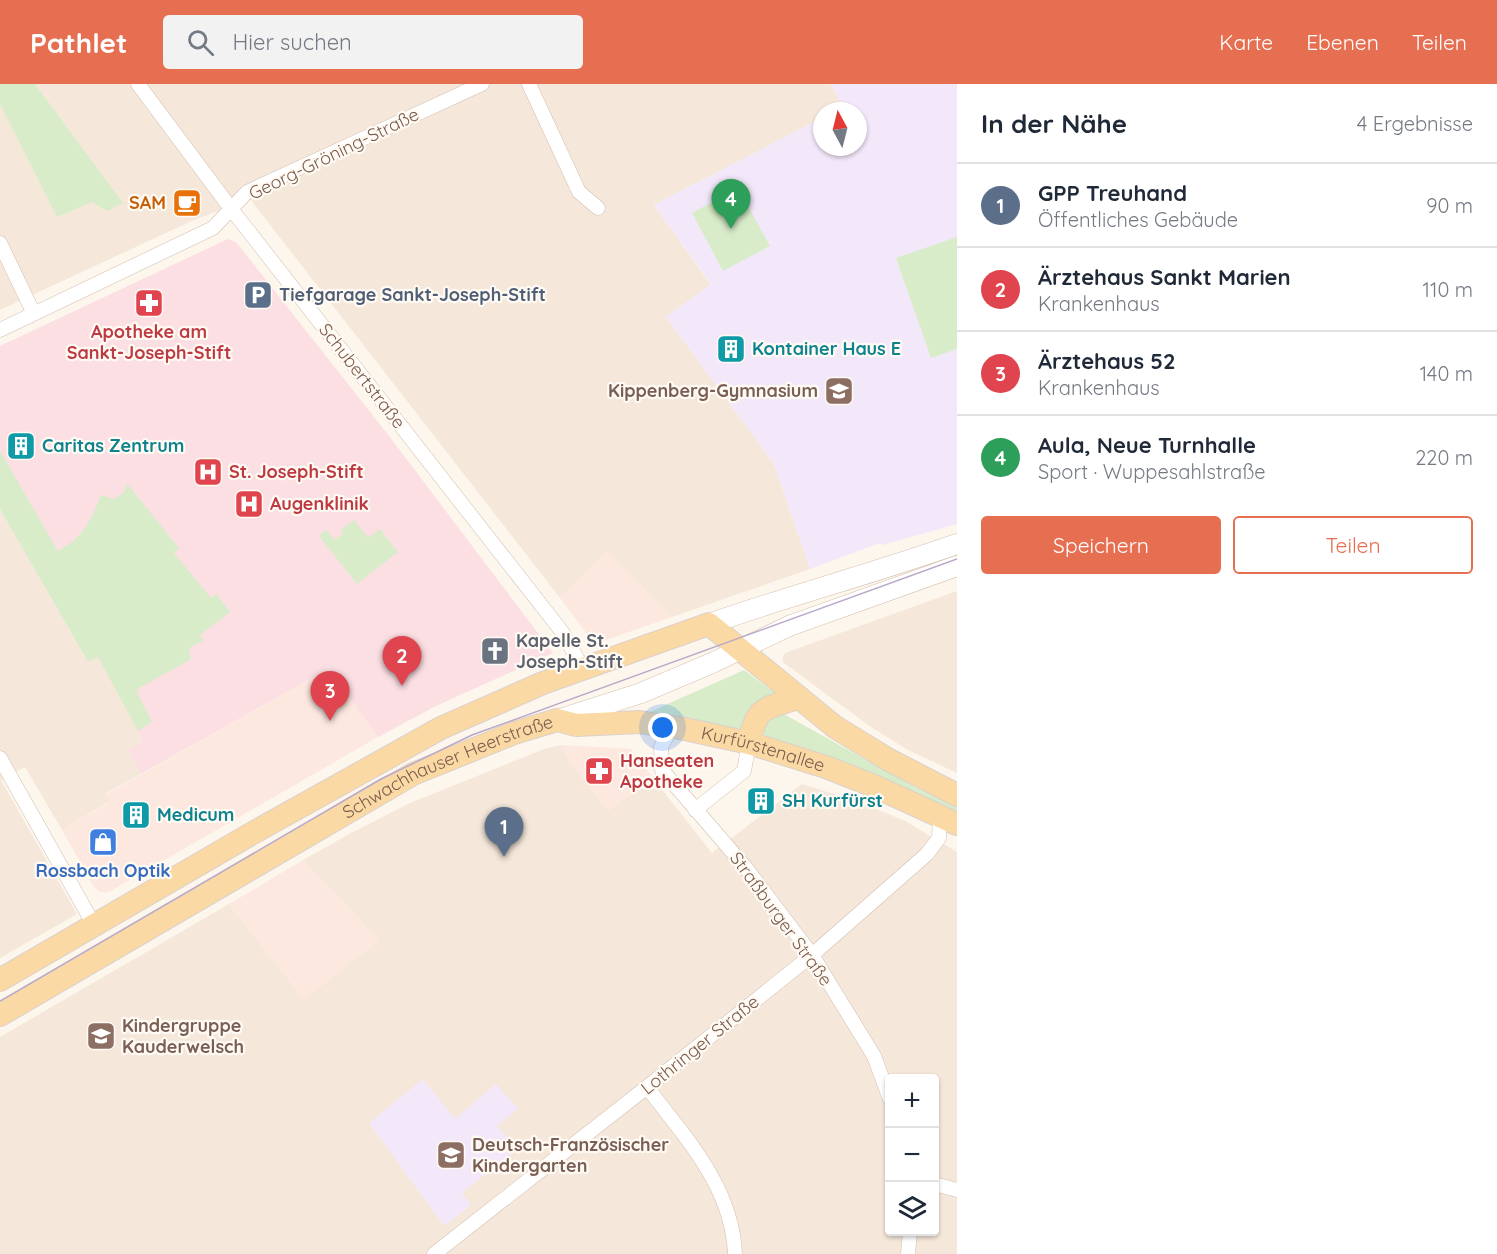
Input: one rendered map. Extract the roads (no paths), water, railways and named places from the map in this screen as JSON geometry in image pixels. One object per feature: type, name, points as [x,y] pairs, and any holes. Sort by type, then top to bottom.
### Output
[{"type":"main road","name":"Schwachhauser Heerstraße","points":[[0,981],[251,834],[441,728],[543,683],[760,606],[879,571],[957,544]]},
{"type":"main road","name":"Schwachhauser Heerstraße","points":[[0,1015],[413,774],[514,733],[640,693],[789,626],[957,566]]},
{"type":"main road","points":[[709,624],[798,698],[854,739],[957,795]]},
{"type":"main road","points":[[749,743],[753,721],[761,711],[798,698]]},
{"type":"main road","name":"Kurfürstenallee","points":[[557,720],[576,725],[639,722],[749,743],[826,767],[948,820]]},
{"type":"street","name":"Schubertstraße","points":[[138,84],[232,210],[563,633],[583,669]]},
{"type":"street","name":"Georg-Gröning-Straße","points":[[0,330],[213,228],[247,192],[482,84]]},
{"type":"street","points":[[529,84],[579,192],[598,208]]},
{"type":"street","points":[[0,243],[34,314]]},
{"type":"street","name":"Straßburger Straße","points":[[672,727],[661,747],[662,770],[746,868],[812,955],[874,1056],[885,1086]]},
{"type":"street","points":[[695,810],[744,771],[749,743]]},
{"type":"street","points":[[0,758],[94,925]]},
{"type":"street","name":"Lothringer Straße","points":[[434,1254],[647,1088],[812,955],[927,854],[939,838],[948,820]]},
{"type":"street","points":[[647,1088],[702,1160],[721,1191],[734,1236],[735,1254]]},
{"type":"street","points":[[939,1185],[957,1190]]},
{"type":"street","points":[[908,1254],[910,1236]]},
{"type":"tram line","points":[[0,1001],[381,779],[472,735],[957,559]]},
{"type":"place","name":"SAM","points":[[187,203]]},
{"type":"place","name":"Aula, Neue Turnhalle","points":[[731,229]]},
{"type":"place","name":"Tiefgarage Sankt-Joseph-Stift","points":[[258,295]]},
{"type":"place","name":"Apotheke am Sankt-Joseph-Stift","points":[[149,303]]},
{"type":"place","name":"Kontainer Haus E","points":[[731,349]]},
{"type":"place","name":"Kippenberg-Gymnasium","points":[[839,391]]},
{"type":"place","name":"Caritas Zentrum","points":[[21,446]]},
{"type":"place","name":"St. Joseph-Stift","points":[[208,472]]},
{"type":"place","name":"Augenklinik","points":[[249,504]]},
{"type":"place","name":"Kapelle St. Joseph-Stift","points":[[495,651]]},
{"type":"place","name":"Ärztehaus Sankt Marien","points":[[402,686]]},
{"type":"place","name":"Ärztehaus 52","points":[[330,721]]},
{"type":"place","name":"Hanseaten Apotheke","points":[[599,771]]},
{"type":"place","name":"SH Kurfürst","points":[[761,801]]},
{"type":"place","name":"Medicum","points":[[136,815]]},
{"type":"place","name":"Rossbach Optik","points":[[103,842]]},
{"type":"place","name":"GPP Treuhand","points":[[504,857]]},
{"type":"place","name":"Kindergruppe Kauderwelsch","points":[[101,1036]]},
{"type":"place","name":"Deutsch-Französischer Kindergarten","points":[[451,1155]]}]
